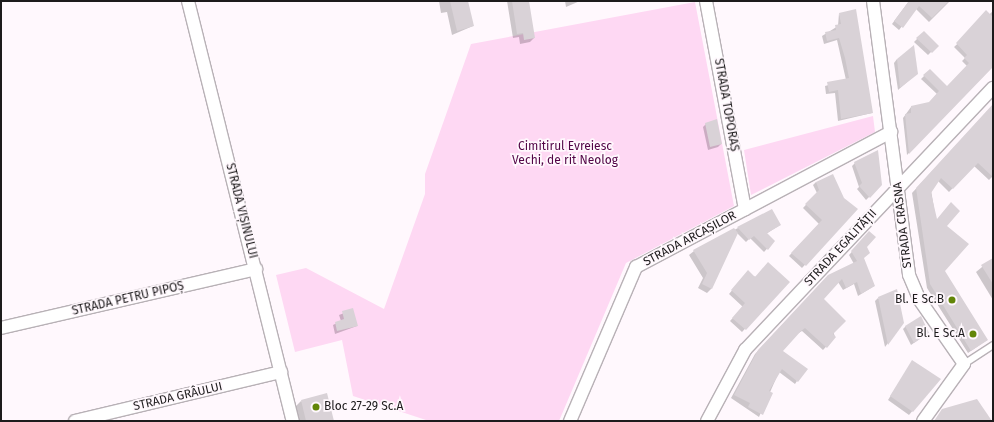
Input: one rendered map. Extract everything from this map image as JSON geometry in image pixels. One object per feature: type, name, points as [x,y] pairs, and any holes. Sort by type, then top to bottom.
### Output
[{"type":"street","name":"STRADA VIȘINULUI","points":[[188,1],[293,421]]},
{"type":"street","name":"STRADA TOPORAȘ","points":[[706,1],[745,209]]},
{"type":"street","name":"STRADA CRASNA","points":[[873,1],[912,286],[964,364]]},
{"type":"street","name":"STRADA EGALITĂȚII","points":[[707,421],[745,350],[898,186],[993,88]]},
{"type":"street","name":"STRADA ARCAȘILOR","points":[[570,421],[633,271],[745,209],[891,132]]},
{"type":"street","name":"STRADA PETRU PIPOȘ","points":[[1,328],[256,269]]},
{"type":"street","points":[[923,421],[964,364]]},
{"type":"street","name":"STRADA GRÂULUI","points":[[75,421],[281,372]]},
{"type":"lane","points":[[964,364],[993,345]]},
{"type":"green space","name":"Cimitirul Evreiesc Vechi, de rit Neolog","points":[[695,2],[734,206],[626,263],[559,421],[429,421],[353,396],[342,340],[295,352],[276,275],[306,268],[384,309],[425,194],[425,174],[471,44]]},
{"type":"green space","points":[[873,116],[875,132],[751,195],[744,150]]},
{"type":"building","points":[[450,1],[468,1],[474,26],[457,31]]},
{"type":"building","points":[[512,1],[529,1],[535,38],[524,40],[523,33],[517,34]]},
{"type":"building","points":[[909,1],[949,1],[932,18],[919,6],[903,28],[894,21]]},
{"type":"building","points":[[856,9],[873,113],[841,119],[838,90],[829,92],[827,82],[849,78],[839,38],[827,41],[825,32],[836,30],[835,25],[841,24],[839,13]]},
{"type":"building","points":[[986,10],[993,17],[993,67],[909,154],[905,114],[911,113],[911,106],[929,102],[939,91],[923,75],[930,69],[947,86],[969,63],[964,58],[967,55],[956,43]]},
{"type":"building","points":[[924,31],[939,46],[932,53],[916,38]]},
{"type":"building","points":[[914,45],[918,74],[900,88],[897,59]]},
{"type":"building","points":[[993,104],[993,177],[978,163],[953,189],[941,178],[931,193],[937,219],[951,202],[960,211],[947,226],[969,244],[945,271],[988,340],[971,351],[930,284],[916,188]]},
{"type":"building","points":[[717,119],[722,144],[710,147],[705,123]]},
{"type":"building","points":[[878,150],[882,185],[870,198],[859,186],[862,183],[854,162]]},
{"type":"building","points":[[833,174],[844,198],[858,209],[806,266],[791,253],[822,220],[805,204],[819,190],[816,182]]},
{"type":"building","points":[[772,209],[781,225],[767,233],[775,241],[768,250],[754,236],[749,240],[737,227]]},
{"type":"building","points":[[734,228],[738,233],[712,289],[702,284],[707,273],[693,250]]},
{"type":"building","points":[[869,231],[876,237],[867,247],[870,253],[864,258],[875,286],[861,294],[857,282],[846,288],[842,279],[824,299],[846,321],[833,334],[836,337],[827,348],[805,328],[801,331],[783,351],[808,369],[798,382],[782,369],[769,391],[773,393],[763,415],[748,407],[750,403],[734,395],[758,350],[828,275],[857,261],[851,251]]},
{"type":"building","points":[[993,258],[993,284],[981,265]]},
{"type":"building","points":[[768,262],[790,282],[746,330],[732,318],[745,303],[731,290],[748,270],[755,277]]},
{"type":"building","points":[[897,289],[904,323],[888,345],[878,297]]},
{"type":"building","points":[[353,308],[358,326],[337,331],[335,322],[344,319],[342,311]]},
{"type":"building","points":[[921,316],[929,333],[914,343],[905,326]]},
{"type":"building","points":[[912,360],[941,379],[913,412],[890,396]]},
{"type":"building","name":"Bloc 27-29 Sc.A","points":[[327,393],[334,421],[306,421],[301,400]]},
{"type":"building","points":[[977,399],[992,421],[934,421],[942,409]]},
{"type":"place","name":"Bl. E Sc.B","points":[[952,300]]},
{"type":"place","name":"Bl. E Sc.A","points":[[973,334]]},
{"type":"place","name":"Bloc 27-29 Sc.A","points":[[316,407]]}]
